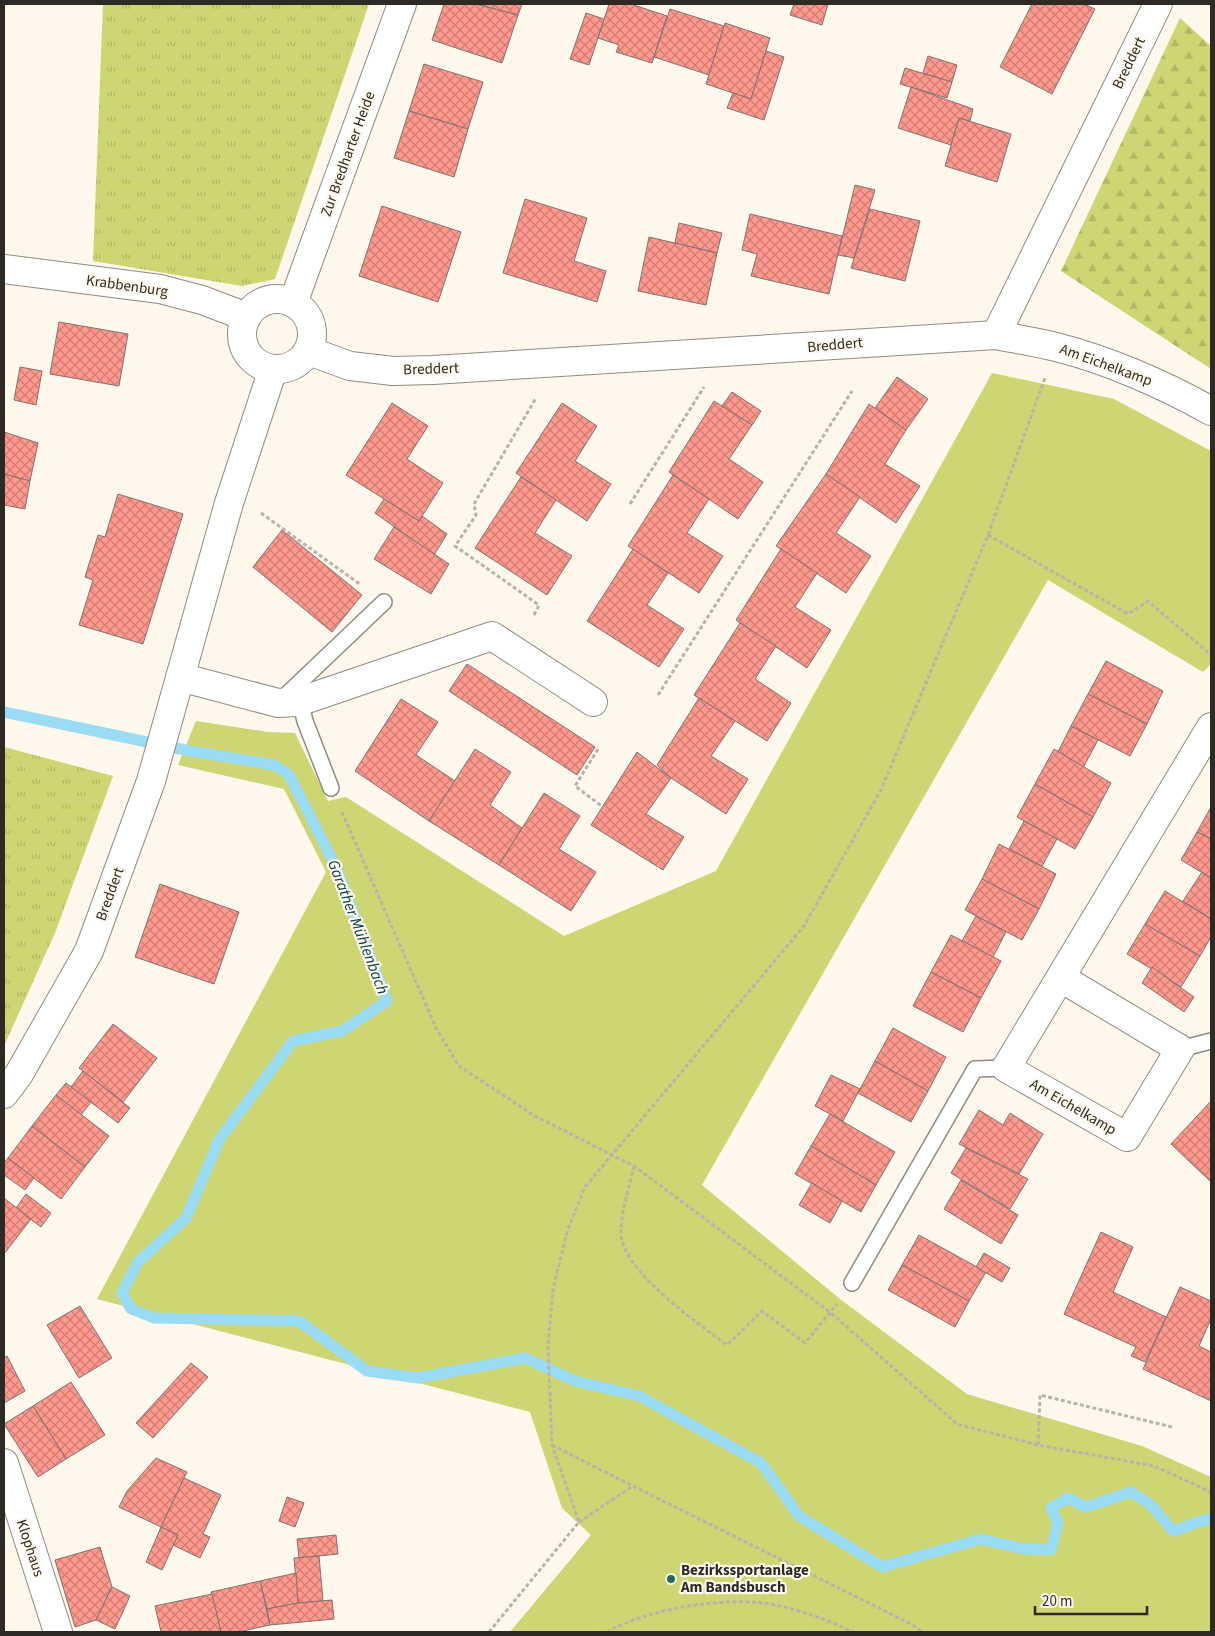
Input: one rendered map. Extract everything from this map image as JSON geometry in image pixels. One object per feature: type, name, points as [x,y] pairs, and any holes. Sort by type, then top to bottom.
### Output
[{"type":"street","name":"Zur Bredharter Heide","points":[[293,303],[402,4]]},
{"type":"street","name":"Breddert","points":[[308,351],[350,366],[403,371],[724,354],[883,341],[996,336],[1158,4]]},
{"type":"street","name":"Krabbenburg","points":[[4,269],[160,289],[202,300],[246,317]]},
{"type":"street","points":[[278,298],[293,303],[300,307],[308,316],[312,327],[313,339],[308,351],[293,365],[273,369],[261,366],[245,348],[242,337],[246,317],[256,305],[267,300],[278,298]]},
{"type":"street","name":"Am Eichelkamp","points":[[996,336],[1056,347],[1105,364],[1173,389],[1211,411]]},
{"type":"street","name":"Breddert","points":[[4,1094],[19,1074],[89,951],[151,781],[229,503],[273,369]]},
{"type":"street","points":[[180,677],[289,702],[492,636],[593,702]]},
{"type":"street","points":[[1006,1068],[1211,727]]},
{"type":"street","points":[[1061,978],[1180,1049]]},
{"type":"street","name":"Am Eichelkamp","points":[[1006,1068],[1127,1137],[1180,1049]]},
{"type":"street","name":"Klophaus","points":[[4,1463],[58,1632]]},
{"type":"lane","points":[[331,788],[305,721],[289,702],[384,602]]},
{"type":"lane","points":[[1180,1049],[1211,1041]]},
{"type":"lane","points":[[852,1283],[974,1069],[1006,1068]]},
{"type":"path","points":[[579,1522],[552,1445],[548,1346],[553,1289],[568,1229],[585,1187],[804,926],[881,790],[988,535],[1046,375]]},
{"type":"path","points":[[630,504],[708,380]]},
{"type":"path","points":[[658,695],[852,391]]},
{"type":"path","points":[[534,616],[539,605],[455,546],[476,515],[474,504],[536,396]]},
{"type":"path","points":[[257,512],[264,514],[384,602]]},
{"type":"path","points":[[988,535],[1128,614],[1148,602],[1211,655]]},
{"type":"path","points":[[598,749],[575,786],[603,806]]},
{"type":"path","points":[[331,788],[436,1028],[459,1066],[533,1115],[634,1166],[831,1313],[957,1424],[1038,1445],[1154,1466],[1211,1492]]},
{"type":"path","points":[[634,1166],[620,1232],[631,1263],[666,1298],[727,1345],[762,1311],[805,1343],[831,1313]]},
{"type":"path","points":[[1038,1445],[1040,1395],[1172,1427]]},
{"type":"path","points":[[552,1445],[912,1625],[922,1632]]},
{"type":"path","points":[[489,1632],[579,1522],[633,1486]]},
{"type":"path","points":[[608,1632],[642,1616],[670,1610],[730,1603],[763,1603],[808,1614],[853,1632]]},
{"type":"green space","points":[[103,4],[369,4],[275,279],[242,286],[93,261]]},
{"type":"green space","points":[[1180,18],[1211,46],[1211,369],[1061,271]]},
{"type":"green space","points":[[992,373],[1114,399],[1211,451],[1211,664],[1203,672],[1048,580],[702,1185],[840,1299],[967,1394],[1142,1446],[1211,1477],[1211,1632],[510,1632],[591,1535],[562,1508],[530,1412],[97,1299],[326,872],[284,789],[178,765],[196,721],[268,732],[295,733],[328,801],[346,797],[564,936],[716,871]]},
{"type":"green space","points":[[4,747],[113,776],[55,933],[4,1046]]},
{"type":"building","points":[[444,4],[476,4],[518,15],[502,63],[432,40]]},
{"type":"building","points":[[476,4],[522,4],[518,15]]},
{"type":"building","points":[[609,4],[631,4],[667,16],[652,63],[616,52],[619,45],[598,38]]},
{"type":"building","points":[[794,4],[828,4],[822,25],[790,15]]},
{"type":"building","points":[[1032,4],[1084,4],[1095,9],[1052,94],[1000,67]]},
{"type":"building","points":[[670,9],[724,26],[709,75],[654,57]]},
{"type":"building","points":[[586,13],[604,19],[589,65],[570,59]]},
{"type":"building","points":[[725,23],[770,38],[751,99],[706,84]]},
{"type":"building","points":[[766,51],[784,57],[764,120],[727,108],[733,93],[751,99]]},
{"type":"building","points":[[928,56],[957,65],[952,82],[923,73]]},
{"type":"building","points":[[424,64],[483,82],[468,129],[409,111]]},
{"type":"building","points":[[905,68],[952,82],[947,98],[900,84]]},
{"type":"building","points":[[911,87],[973,109],[970,121],[959,118],[951,145],[898,128]]},
{"type":"building","points":[[409,111],[468,129],[454,177],[394,158]]},
{"type":"building","points":[[959,118],[1011,134],[997,182],[945,166]]},
{"type":"building","points":[[855,185],[875,190],[854,258],[838,255]]},
{"type":"building","points":[[525,199],[587,218],[574,261],[606,271],[597,302],[503,273]]},
{"type":"building","points":[[382,206],[461,232],[438,302],[359,276]]},
{"type":"building","points":[[870,209],[920,221],[905,281],[851,268]]},
{"type":"building","points":[[750,214],[842,236],[829,294],[751,276],[757,254],[742,250]]},
{"type":"building","points":[[679,223],[722,233],[717,253],[675,243]]},
{"type":"building","points":[[649,237],[717,253],[706,305],[638,291]]},
{"type":"building","points":[[59,322],[128,334],[119,386],[50,374]]},
{"type":"building","points":[[20,367],[42,371],[36,405],[14,400]]},
{"type":"building","points":[[897,377],[928,399],[906,430],[875,408]]},
{"type":"building","points":[[732,392],[761,411],[752,425],[722,406]]},
{"type":"building","points":[[714,401],[752,425],[729,459],[763,482],[738,519],[669,472]]},
{"type":"building","points":[[392,403],[428,426],[407,459],[443,483],[419,521],[346,475]]},
{"type":"building","points":[[562,403],[597,426],[575,461],[611,484],[587,521],[516,473]]},
{"type":"building","points":[[869,404],[906,430],[885,464],[920,486],[896,523],[826,474]]},
{"type":"building","points":[[4,432],[38,443],[30,481],[4,474]]},
{"type":"building","points":[[4,474],[30,481],[25,509],[4,505]]},
{"type":"building","points":[[826,474],[860,497],[836,533],[871,556],[846,593],[776,546]]},
{"type":"building","points":[[673,475],[709,499],[687,533],[723,556],[699,593],[628,546]]},
{"type":"building","points":[[521,477],[556,500],[535,533],[572,556],[547,595],[475,548]]},
{"type":"building","points":[[118,494],[183,514],[143,644],[79,625],[93,580],[85,577],[98,535],[105,537]]},
{"type":"building","points":[[384,499],[419,521],[422,516],[447,534],[434,555],[375,513]]},
{"type":"building","points":[[394,527],[449,564],[431,594],[374,559]]},
{"type":"building","points":[[282,530],[362,595],[332,632],[253,567]]},
{"type":"building","points":[[633,549],[668,573],[647,605],[684,629],[659,667],[587,621]]},
{"type":"building","points":[[781,549],[817,573],[795,607],[831,630],[807,668],[736,620]]},
{"type":"building","points":[[740,623],[776,646],[755,679],[791,703],[767,741],[694,695]]},
{"type":"building","points":[[1106,661],[1163,691],[1147,724],[1088,694]]},
{"type":"building","points":[[467,664],[595,747],[577,775],[449,691]]},
{"type":"building","points":[[1088,694],[1147,724],[1130,756],[1071,726]]},
{"type":"building","points":[[699,698],[735,721],[711,756],[748,779],[726,814],[671,778],[657,765]]},
{"type":"building","points":[[401,699],[438,722],[416,755],[455,781],[429,821],[355,771]]},
{"type":"building","points":[[1071,726],[1098,740],[1083,768],[1058,752]]},
{"type":"building","points":[[475,749],[511,772],[490,805],[522,828],[499,865],[429,821]]},
{"type":"building","points":[[1054,749],[1111,783],[1093,817],[1035,784]]},
{"type":"building","points":[[637,752],[671,778],[646,814],[684,837],[663,870],[591,825]]},
{"type":"building","points":[[1035,784],[1093,817],[1075,849],[1017,817]]},
{"type":"building","points":[[544,793],[580,816],[559,849],[596,872],[571,911],[499,865]]},
{"type":"building","points":[[1211,807],[1211,839],[1197,832]]},
{"type":"building","points":[[1024,821],[1057,839],[1042,866],[1009,849]]},
{"type":"building","points":[[1197,832],[1211,839],[1211,878],[1181,860]]},
{"type":"building","points":[[999,844],[1056,874],[1039,909],[982,879]]},
{"type":"building","points":[[1202,872],[1211,878],[1211,919],[1183,901]]},
{"type":"building","points":[[982,879],[1039,909],[1022,940],[965,910]]},
{"type":"building","points":[[160,884],[239,912],[214,984],[135,957]]},
{"type":"building","points":[[1165,891],[1211,919],[1211,937],[1200,956],[1145,924]]},
{"type":"building","points":[[976,916],[1006,932],[993,957],[962,941]]},
{"type":"building","points":[[1145,924],[1200,956],[1181,987],[1127,954]]},
{"type":"building","points":[[951,935],[1001,961],[981,998],[931,972]]},
{"type":"building","points":[[1152,967],[1194,997],[1184,1012],[1142,983]]},
{"type":"building","points":[[931,972],[981,998],[963,1032],[913,1006]]},
{"type":"building","points":[[113,1024],[157,1058],[123,1102],[79,1068]]},
{"type":"building","points":[[893,1028],[946,1057],[928,1091],[875,1061]]},
{"type":"building","points":[[875,1061],[928,1091],[911,1122],[858,1093]]},
{"type":"building","points":[[83,1071],[130,1108],[118,1123],[71,1087]]},
{"type":"building","points":[[831,1075],[860,1089],[843,1121],[815,1106]]},
{"type":"building","points":[[66,1083],[91,1102],[81,1115],[56,1095]]},
{"type":"building","points":[[56,1095],[109,1136],[85,1167],[32,1126]]},
{"type":"building","points":[[1211,1101],[1211,1182],[1171,1144]]},
{"type":"building","points":[[979,1110],[1003,1125],[1010,1113],[1043,1134],[1019,1174],[959,1144]]},
{"type":"building","points":[[830,1114],[895,1152],[876,1185],[811,1146]]},
{"type":"building","points":[[32,1126],[85,1167],[61,1199],[8,1158]]},
{"type":"building","points":[[811,1146],[876,1185],[861,1212],[795,1174]]},
{"type":"building","points":[[966,1148],[1028,1179],[1010,1209],[951,1173]]},
{"type":"building","points":[[8,1158],[34,1178],[25,1190],[4,1175],[4,1163]]},
{"type":"building","points":[[961,1180],[1018,1215],[1001,1244],[944,1209]]},
{"type":"building","points":[[812,1183],[842,1201],[830,1223],[799,1205]]},
{"type":"building","points":[[26,1194],[51,1213],[41,1227],[16,1208]]},
{"type":"building","points":[[4,1198],[31,1219],[4,1254]]},
{"type":"building","points":[[1101,1232],[1133,1247],[1113,1292],[1166,1317],[1145,1362],[1131,1356],[1136,1347],[1064,1314]]},
{"type":"building","points":[[919,1235],[986,1272],[969,1301],[902,1265]]},
{"type":"building","points":[[984,1253],[1010,1268],[1002,1282],[976,1267]]},
{"type":"building","points":[[902,1265],[969,1301],[955,1327],[888,1290]]},
{"type":"building","points":[[1180,1287],[1211,1301],[1211,1319],[1199,1346],[1211,1352],[1211,1401],[1143,1369]]},
{"type":"building","points":[[80,1306],[112,1358],[79,1378],[47,1325]]},
{"type":"building","points":[[7,1356],[25,1391],[4,1403],[4,1358]]},
{"type":"building","points":[[191,1363],[208,1377],[153,1438],[136,1423]]},
{"type":"building","points":[[71,1382],[105,1435],[66,1459],[33,1406]]},
{"type":"building","points":[[33,1406],[66,1459],[38,1477],[4,1424]]},
{"type":"building","points":[[156,1458],[187,1472],[161,1527],[119,1507],[127,1491]]},
{"type":"building","points":[[184,1478],[221,1495],[203,1534],[210,1537],[200,1558],[173,1545],[178,1535],[161,1527]]},
{"type":"building","points":[[287,1497],[304,1503],[295,1527],[279,1521]]},
{"type":"building","points":[[161,1527],[178,1535],[162,1570],[146,1562]]},
{"type":"building","points":[[336,1535],[338,1554],[299,1558],[297,1539]]},
{"type":"building","points":[[100,1547],[112,1587],[96,1620],[75,1627],[55,1560]]},
{"type":"building","points":[[319,1556],[323,1601],[298,1603],[294,1558]]},
{"type":"building","points":[[296,1573],[298,1603],[267,1609],[260,1581]]},
{"type":"building","points":[[260,1581],[270,1625],[238,1632],[221,1632],[211,1592]]},
{"type":"building","points":[[112,1587],[130,1596],[115,1629],[96,1620]]},
{"type":"building","points":[[212,1594],[221,1632],[161,1632],[155,1606]]},
{"type":"building","points":[[332,1600],[334,1619],[270,1625],[267,1609],[298,1603]]},
{"type":"waterway","name":"Garather Mühlenbach","points":[[4,712],[190,751],[274,765],[289,775],[336,867],[387,1001],[342,1031],[293,1041],[219,1140],[186,1218],[138,1262],[122,1293],[131,1309],[154,1318],[299,1321],[367,1371],[418,1378],[525,1358],[575,1381],[639,1396],[761,1463],[799,1516],[882,1567],[981,1539],[1024,1549],[1051,1550],[1058,1523],[1051,1508],[1068,1498],[1086,1507],[1131,1492],[1151,1505],[1173,1531],[1208,1519],[1211,1520]]},
{"type":"place","name":"Bezirkssportanlage Am Bandsbusch","points":[[671,1579]]}]
